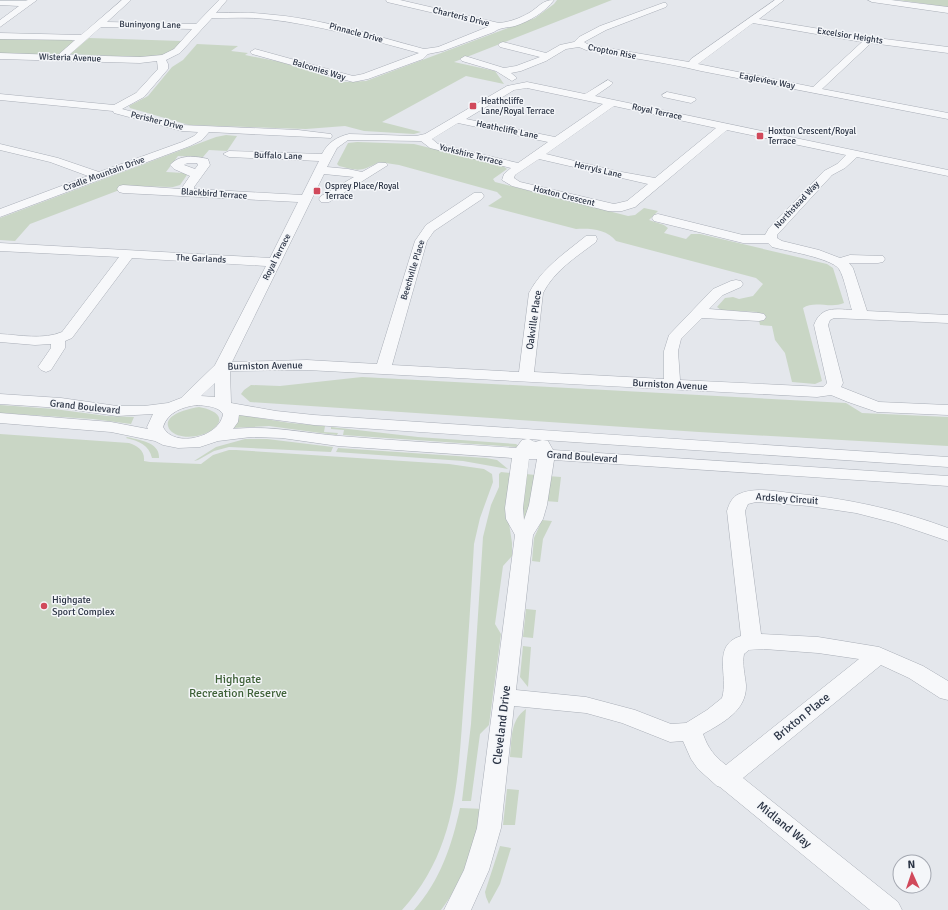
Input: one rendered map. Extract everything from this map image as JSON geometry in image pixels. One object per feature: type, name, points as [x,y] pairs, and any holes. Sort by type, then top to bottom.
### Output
[{"type":"street","points":[[61,58],[127,0]]},
{"type":"street","points":[[161,60],[173,58],[224,0]]},
{"type":"street","name":"Charteris Drive","points":[[390,0],[496,26],[507,25],[530,16],[540,10],[550,0]]},
{"type":"street","points":[[693,65],[694,61],[780,0]]},
{"type":"street","points":[[872,0],[948,10]]},
{"type":"street","points":[[0,3],[30,2]]},
{"type":"street","points":[[0,24],[30,2]]},
{"type":"street","name":"Cropton Rise","points":[[663,4],[587,36],[578,42],[579,44],[668,62],[693,65]]},
{"type":"street","name":"Pinnacle Drive","points":[[211,15],[265,16],[316,23],[424,52],[440,49],[491,30],[496,26]]},
{"type":"street","name":"Excelsior Heights","points":[[752,20],[869,40],[948,50]]},
{"type":"street","name":"Buninyong Lane","points":[[100,24],[200,27]]},
{"type":"street","points":[[0,36],[84,38]]},
{"type":"street","points":[[815,90],[869,40]]},
{"type":"street","points":[[504,71],[518,69],[563,47],[579,44]]},
{"type":"street","points":[[503,45],[547,56]]},
{"type":"street","name":"Balconies Way","points":[[255,52],[353,79],[365,77],[420,57],[424,52]]},
{"type":"street","name":"Wisteria Avenue","points":[[0,56],[161,60]]},
{"type":"street","points":[[465,59],[504,71],[520,85]]},
{"type":"street","name":"Perisher Drive","points":[[161,60],[164,67],[163,69],[142,92],[116,108],[118,111],[168,125],[205,130],[298,133],[336,138]]},
{"type":"street","name":"Eagleview Way","points":[[693,65],[701,68],[948,116]]},
{"type":"street","points":[[597,81],[621,86]]},
{"type":"street","points":[[587,97],[608,83]]},
{"type":"street","points":[[336,138],[424,138],[431,136],[511,88],[520,85]]},
{"type":"street","name":"Royal Terrace","points":[[520,85],[530,85],[613,102],[948,173]]},
{"type":"street","points":[[667,95],[691,100]]},
{"type":"street","points":[[0,96],[116,108]]},
{"type":"street","points":[[659,112],[679,98]]},
{"type":"street","name":"Hoxton Crescent","points":[[613,102],[508,176],[508,180],[518,184],[614,208],[622,208],[631,204],[725,126]]},
{"type":"street","name":"Heathcliffe Lane","points":[[457,120],[558,141]]},
{"type":"street","name":"Cradle Mountain Drive","points":[[0,213],[186,144],[198,138],[205,130]]},
{"type":"street","name":"Royal Terrace","points":[[187,401],[224,361],[336,138]]},
{"type":"street","name":"Buffalo Lane","points":[[229,154],[336,138]]},
{"type":"street","name":"Yorkshire Terrace","points":[[424,138],[434,146],[521,167]]},
{"type":"street","points":[[0,147],[54,160],[99,176]]},
{"type":"street","name":"Northstead Way","points":[[828,173],[829,164],[842,150]]},
{"type":"street","name":"Northstead Way","points":[[855,153],[841,166],[828,173],[773,231],[770,235],[771,240],[783,246],[838,262],[855,258],[878,259]]},
{"type":"street","name":"Herryls Lane","points":[[538,155],[621,175],[658,182]]},
{"type":"street","points":[[325,199],[382,165]]},
{"type":"street","points":[[320,170],[348,172],[363,176]]},
{"type":"street","points":[[190,192],[188,187],[196,175]]},
{"type":"street","name":"Blackbird Terrace","points":[[123,189],[306,199]]},
{"type":"street","name":"Beechville Place","points":[[383,369],[424,234],[430,228],[478,196]]},
{"type":"street","points":[[658,218],[683,229],[743,239],[771,240]]},
{"type":"street","name":"Oakville Place","points":[[526,377],[536,293],[539,285],[547,275],[591,239]]},
{"type":"street","name":"The Garlands","points":[[0,247],[274,262]]},
{"type":"street","points":[[0,338],[48,341],[67,335],[128,255]]},
{"type":"street","points":[[838,262],[846,268],[861,315]]},
{"type":"street","points":[[672,385],[672,343],[674,338],[718,292],[736,284]]},
{"type":"street","points":[[698,313],[760,317]]},
{"type":"street","points":[[948,319],[832,314],[824,317],[821,325],[835,380],[834,387],[832,389],[877,407],[948,410]]},
{"type":"street","points":[[46,367],[58,348],[58,339]]},
{"type":"street","name":"Royal Terrace","points":[[217,436],[230,425],[232,419],[231,413],[225,406],[224,361]]},
{"type":"street","name":"Burniston Avenue","points":[[224,361],[807,392],[825,392],[832,389]]},
{"type":"street","name":"Grand Boulevard","points":[[0,400],[61,403],[118,411],[144,411],[170,407]]},
{"type":"street","name":"Grand Boulevard","points":[[187,401],[207,400],[225,406],[276,416],[314,420],[948,462]]},
{"type":"street","points":[[162,437],[155,427],[156,420],[170,407],[187,401]]},
{"type":"street","name":"Grand Boulevard","points":[[0,418],[111,426],[162,437],[178,443],[204,441],[217,436],[251,432],[282,433],[338,441],[948,481]]},
{"type":"street","points":[[524,535],[515,519],[514,508],[522,453],[536,434],[547,454]]},
{"type":"street","name":"Cleveland Drive","points":[[461,909],[484,850],[487,835],[524,535],[534,519],[538,505],[542,474],[547,454]]},
{"type":"street","name":"Ardsley Circuit","points":[[752,641],[736,512],[738,504],[742,500],[753,496],[761,496],[835,503],[864,508],[909,520],[948,535]]},
{"type":"street","points":[[505,697],[586,705],[628,716],[670,733],[690,731],[715,716],[731,703],[734,696],[735,687],[735,650],[744,643],[752,641],[818,645],[878,655],[916,672],[948,692]]},
{"type":"street","name":"Brixton Place","points":[[725,779],[878,655]]},
{"type":"street","name":"Midland Way","points":[[690,731],[702,758],[725,779],[889,910]]},
{"type":"green space","points":[[557,0],[612,0],[454,62],[495,71],[504,84],[466,76],[382,122],[421,132],[414,134],[364,131],[345,126],[306,129],[189,125],[130,108],[129,106],[148,96],[172,67],[183,60],[197,44],[238,46],[231,51],[248,53],[245,55],[281,62],[344,82],[366,81],[535,18]]},
{"type":"green space","points":[[898,0],[948,0],[948,7]]},
{"type":"green space","points":[[0,37],[71,39],[74,42],[56,55],[0,54]]},
{"type":"green space","points":[[89,38],[182,41],[171,52],[155,58],[70,54]]},
{"type":"green space","points":[[226,135],[237,136],[227,151],[209,150],[203,157],[178,156],[166,172],[184,173],[187,175],[180,185],[173,187],[130,186],[30,224],[15,241],[0,240],[0,218],[216,137]]},
{"type":"green space","points":[[348,143],[414,144],[503,166],[507,169],[493,179],[495,182],[628,216],[635,215],[644,208],[658,211],[649,220],[664,225],[668,228],[664,233],[686,239],[691,234],[700,234],[827,264],[833,268],[844,303],[839,305],[817,304],[803,308],[822,381],[815,384],[792,382],[785,353],[775,340],[772,326],[760,325],[757,312],[721,310],[717,307],[725,298],[733,297],[739,299],[753,296],[763,284],[756,278],[616,241],[608,234],[598,230],[576,229],[488,206],[502,197],[497,192],[399,165],[379,162],[368,168],[359,170],[339,166],[337,164]]},
{"type":"green space","points":[[362,377],[846,403],[862,413],[948,417],[948,446],[699,432],[250,402],[241,394],[251,385],[280,386]]},
{"type":"green space","points":[[0,405],[54,409],[107,416],[134,417],[131,424],[93,419],[0,413]]},
{"type":"green space","points":[[199,407],[213,411],[219,417],[217,424],[213,429],[204,434],[192,437],[179,436],[170,430],[168,425],[172,416],[183,411]]},
{"type":"green space","points":[[234,414],[290,423],[325,426],[324,432],[338,433],[337,435],[269,426],[232,428]]},
{"type":"green space","points":[[331,427],[418,437],[516,444],[519,446],[343,435],[344,430],[331,429]]},
{"type":"green space","name":"Highgate Recreation Reserve","points":[[0,434],[129,443],[138,447],[142,451],[144,461],[150,462],[201,464],[213,455],[229,450],[236,450],[449,464],[484,469],[492,474],[493,482],[480,518],[474,544],[460,755],[452,810],[445,836],[434,862],[420,887],[402,910],[0,910]]},
{"type":"green space","points":[[127,437],[152,445],[156,448],[159,458],[152,458],[151,454],[143,444],[126,438]]},
{"type":"green space","points":[[245,439],[267,439],[333,447],[331,452],[229,447],[214,451],[194,461],[216,447]]},
{"type":"green space","points":[[338,448],[486,458],[497,460],[508,469],[463,461],[336,452]]},
{"type":"green space","points":[[501,472],[511,473],[509,523],[512,556],[503,566],[495,624],[501,634],[489,725],[480,734],[471,801],[462,801],[471,724],[483,537],[491,505],[499,487],[499,474]]},
{"type":"green space","points":[[526,474],[535,475],[531,510],[525,521],[523,519],[522,510]]},
{"type":"green space","points":[[548,476],[561,477],[558,502],[545,501]]},
{"type":"green space","points":[[542,520],[552,521],[543,539],[540,562],[532,561],[534,538]]},
{"type":"green space","points":[[526,609],[536,610],[533,638],[523,637]]},
{"type":"green space","points":[[523,646],[531,647],[528,687],[520,677]]},
{"type":"green space","points":[[526,709],[522,758],[510,757],[514,724],[521,713]]},
{"type":"green space","points":[[507,789],[519,790],[515,825],[503,825]]},
{"type":"green space","points":[[460,808],[485,809],[473,849],[463,874],[441,910],[414,910],[431,887],[444,862]]},
{"type":"green space","points":[[500,846],[511,848],[500,884],[489,904],[485,892]]},
{"type":"place","name":"Heathcliffe Lane/Royal Terrace","points":[[473,106]]},
{"type":"place","name":"Hoxton Crescent/Royal Terrace","points":[[760,136]]},
{"type":"place","name":"Osprey Place/Royal Terrace","points":[[317,191]]},
{"type":"place","name":"Highgate Sport Complex","points":[[44,606]]}]
